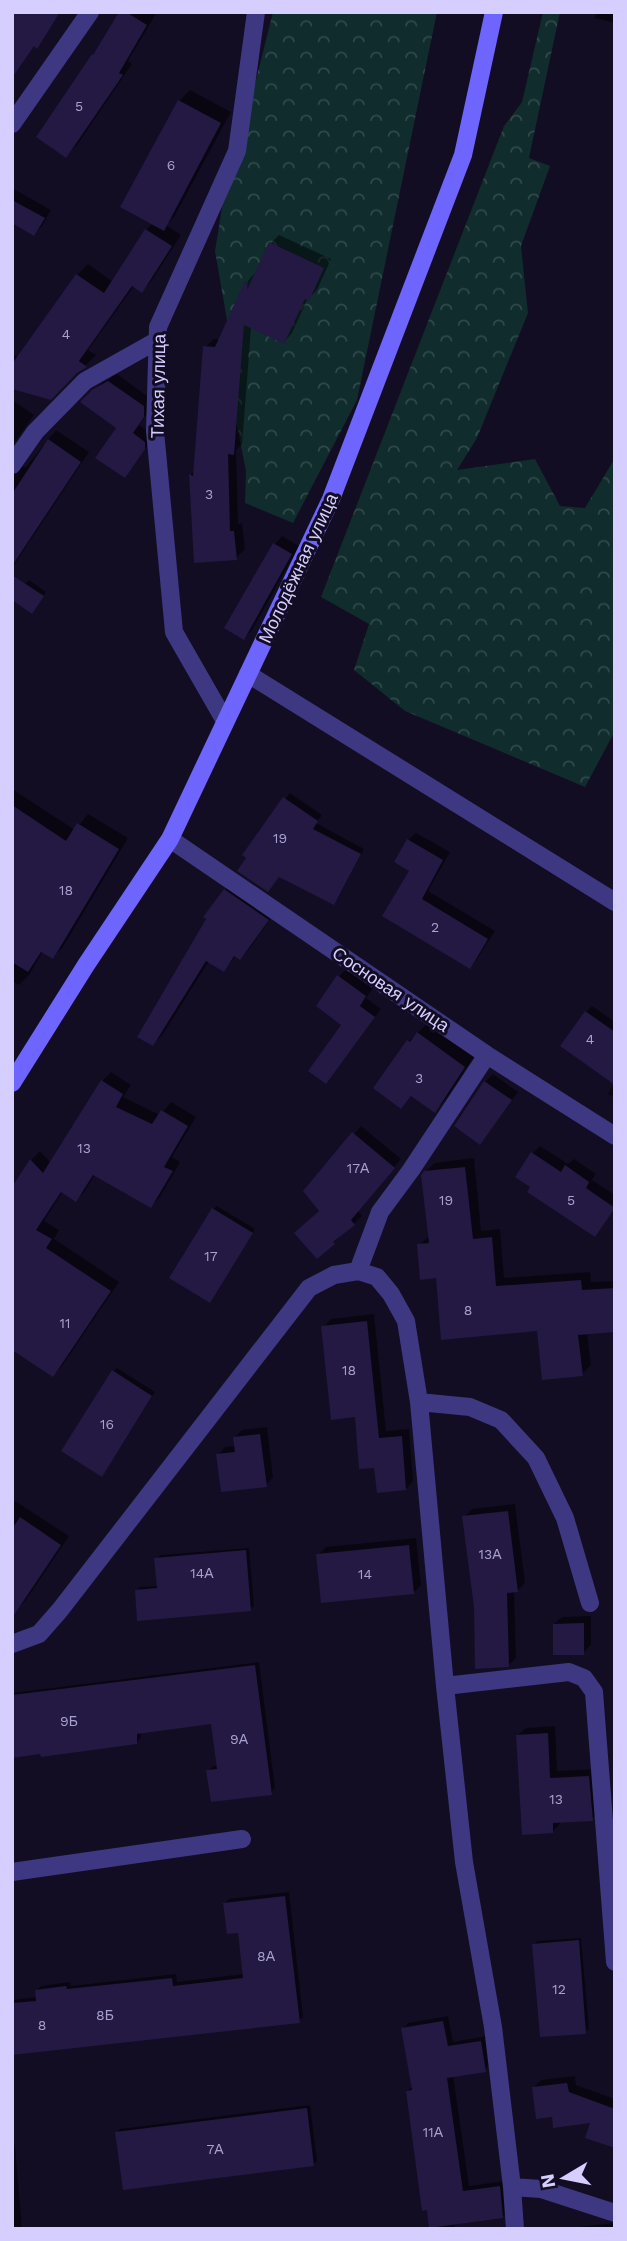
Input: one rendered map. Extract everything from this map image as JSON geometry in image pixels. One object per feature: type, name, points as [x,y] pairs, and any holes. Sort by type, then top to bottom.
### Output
[{"type":"main road","name":"Молодёжная улица","points":[[12,1083],[170,839],[331,499],[463,155],[494,12]]},
{"type":"street","points":[[12,124],[90,12]]},
{"type":"street","name":"Тихая улица","points":[[225,722],[174,632],[155,431],[158,327],[237,150],[256,12]]},
{"type":"street","points":[[12,465],[35,432],[85,381],[158,340]]},
{"type":"street","points":[[248,674],[615,902]]},
{"type":"street","name":"Сосновая улица","points":[[170,839],[487,1055],[615,1136]]},
{"type":"street","points":[[358,1271],[380,1212],[487,1055]]},
{"type":"street","points":[[12,1644],[39,1634],[46,1626],[309,1288],[334,1275],[358,1271],[377,1277],[407,1321],[419,1402],[464,1862],[493,2027],[515,2229]]},
{"type":"street","points":[[419,1402],[470,1407],[501,1420],[536,1458],[565,1518],[590,1603]]},
{"type":"street","points":[[445,1686],[569,1672],[584,1678],[594,1692],[615,1962]]},
{"type":"street","points":[[12,1872],[242,1839]]},
{"type":"street","points":[[512,2187],[541,2189],[615,2213]]},
{"type":"green space","points":[[273,12],[437,12],[357,400],[293,523],[245,503],[246,471],[236,421],[236,372],[215,251],[224,195]]},
{"type":"green space","points":[[543,12],[560,12],[529,158],[550,166],[521,246],[528,313],[477,438],[457,470],[535,459],[560,506],[585,508],[615,458],[615,731],[585,787],[405,711],[354,670],[369,624],[321,597],[504,126],[522,102]]},
{"type":"building","points":[[12,12],[60,12],[37,49],[34,46],[12,78]]},
{"type":"building","points":[[119,12],[126,12],[147,25],[119,73],[123,75],[66,158],[36,137],[93,55]]},
{"type":"building","points":[[178,100],[221,123],[164,231],[120,207]]},
{"type":"building","points":[[12,200],[45,218],[34,236],[12,223]]},
{"type":"building","points":[[145,229],[172,246],[142,293],[132,286],[79,361],[87,367],[77,373],[51,400],[12,389],[12,364],[76,274],[104,293]]},
{"type":"building","points":[[269,242],[324,268],[309,301],[305,299],[284,344],[244,325],[234,455],[228,454],[230,531],[234,531],[237,560],[194,563],[189,474],[193,476],[203,346],[215,347],[245,281],[248,281],[247,290]]},
{"type":"building","points":[[108,381],[144,406],[144,417],[133,433],[145,442],[145,449],[125,478],[95,458],[116,428],[80,402],[92,390]]},
{"type":"building","points":[[48,439],[81,462],[12,566],[12,494]]},
{"type":"building","points":[[273,543],[292,554],[244,640],[224,628]]},
{"type":"building","points":[[12,575],[44,596],[32,614],[12,600]]},
{"type":"building","points":[[283,797],[318,821],[313,829],[361,854],[334,905],[279,877],[268,892],[237,871],[246,858],[242,855]]},
{"type":"building","points":[[12,805],[66,841],[77,823],[119,849],[53,959],[41,952],[28,972],[12,962]]},
{"type":"building","points":[[407,839],[443,860],[422,899],[488,939],[470,969],[382,916],[409,871],[394,862]]},
{"type":"building","points":[[224,889],[269,920],[240,960],[234,956],[224,972],[206,961],[153,1046],[137,1037],[206,919],[203,917]]},
{"type":"building","points":[[337,975],[366,996],[360,1006],[375,1017],[326,1084],[308,1071],[341,1025],[316,1006]]},
{"type":"building","points":[[585,1011],[615,1032],[615,1085],[560,1046]]},
{"type":"building","points":[[417,1032],[465,1067],[435,1113],[411,1096],[401,1109],[373,1088],[407,1040],[410,1042]]},
{"type":"building","points":[[101,1080],[123,1094],[116,1107],[152,1124],[161,1110],[188,1126],[164,1167],[173,1171],[151,1208],[93,1175],[76,1202],[61,1192],[36,1230],[52,1239],[46,1248],[111,1291],[53,1377],[12,1350],[12,1187],[30,1159],[43,1173]]},
{"type":"building","points":[[484,1081],[512,1100],[480,1145],[454,1126]]},
{"type":"building","points":[[352,1132],[395,1168],[351,1220],[355,1225],[317,1259],[294,1233],[319,1211],[303,1191]]},
{"type":"building","points":[[531,1152],[561,1172],[565,1165],[589,1182],[586,1188],[615,1208],[595,1237],[527,1192],[530,1187],[515,1177]]},
{"type":"building","points":[[465,1167],[473,1239],[492,1237],[496,1286],[581,1280],[582,1290],[615,1288],[615,1332],[578,1335],[583,1376],[542,1380],[537,1331],[441,1340],[436,1278],[420,1280],[417,1244],[429,1243],[421,1175],[424,1171]]},
{"type":"building","points":[[212,1208],[253,1233],[210,1303],[169,1278]]},
{"type":"building","points":[[367,1321],[379,1438],[402,1436],[406,1490],[377,1493],[374,1468],[359,1469],[355,1417],[331,1420],[321,1326]]},
{"type":"building","points":[[112,1370],[152,1396],[102,1477],[61,1451]]},
{"type":"building","points":[[260,1434],[267,1487],[221,1492],[216,1454],[235,1452],[233,1437]]},
{"type":"building","points":[[508,1511],[518,1592],[507,1593],[509,1667],[475,1669],[474,1607],[462,1516]]},
{"type":"building","points":[[20,1517],[61,1545],[12,1618],[12,1529]]},
{"type":"building","points":[[409,1545],[414,1594],[321,1603],[316,1554]]},
{"type":"building","points":[[246,1550],[251,1611],[137,1621],[135,1590],[157,1588],[154,1558]]},
{"type":"building","points":[[584,1623],[584,1655],[553,1655],[553,1624]]},
{"type":"building","points":[[255,1665],[272,1795],[211,1802],[206,1770],[217,1769],[211,1724],[137,1734],[137,1744],[41,1757],[40,1754],[12,1758],[12,1695]]},
{"type":"building","points":[[548,1733],[550,1778],[589,1776],[593,1821],[553,1823],[553,1833],[522,1835],[516,1735]]},
{"type":"building","points":[[285,1896],[300,2023],[12,2055],[12,2003],[36,2001],[35,1990],[172,1978],[173,1986],[243,1978],[238,1933],[227,1934],[223,1903]]},
{"type":"building","points":[[579,1940],[586,2034],[540,2037],[532,1944]]},
{"type":"building","points":[[443,2021],[448,2046],[481,2041],[486,2072],[447,2078],[463,2191],[500,2186],[503,2218],[429,2228],[427,2210],[422,2211],[406,2091],[412,2090],[401,2028]]},
{"type":"building","points":[[567,2083],[569,2092],[615,2109],[615,2148],[585,2138],[590,2123],[553,2128],[552,2117],[536,2119],[532,2087]]},
{"type":"building","points":[[307,2108],[314,2166],[123,2190],[115,2132]]}]
